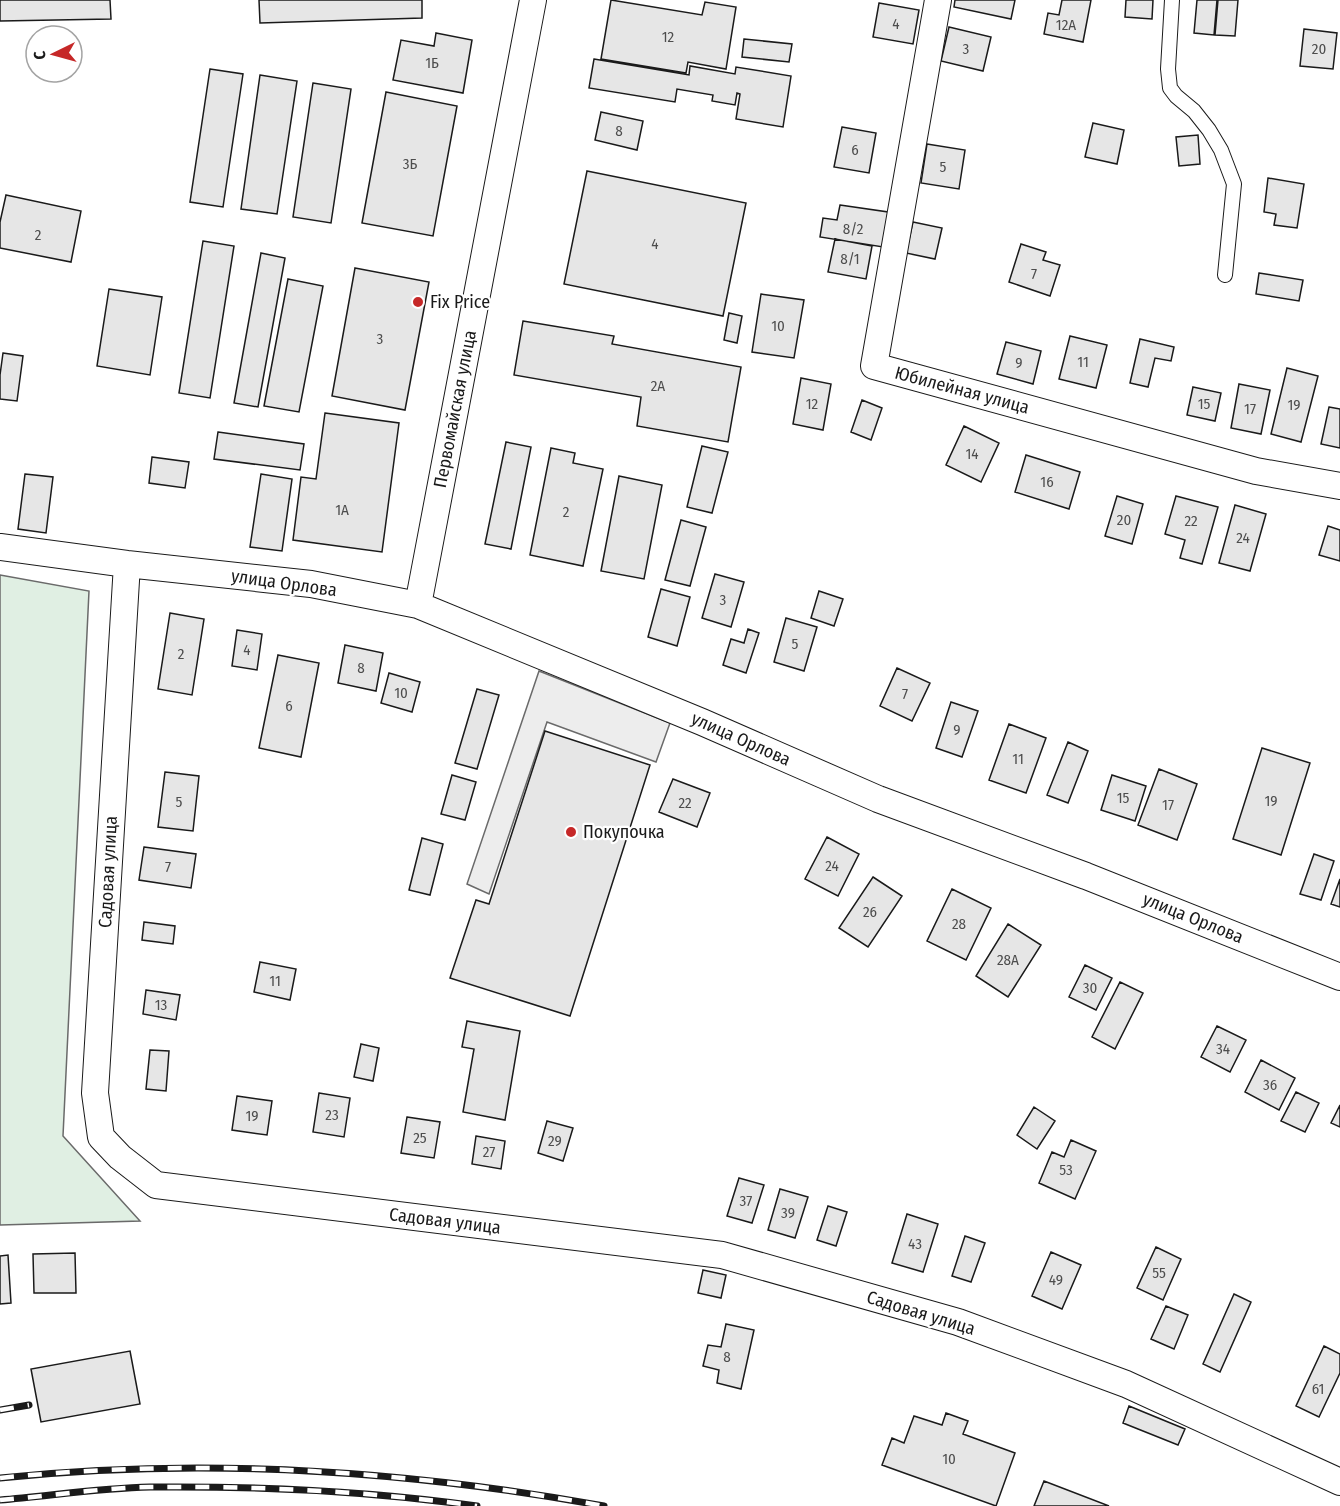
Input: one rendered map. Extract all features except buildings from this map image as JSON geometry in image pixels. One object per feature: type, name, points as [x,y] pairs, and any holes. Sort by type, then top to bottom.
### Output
[{"type":"street","name":"Первомайская улица","points":[[418,605],[533,0]]},
{"type":"street","name":"Юбилейная улица","points":[[938,0],[874,366],[1256,471],[1340,486]]},
{"type":"street","name":"улица Орлова","points":[[0,547],[127,564],[311,584],[418,605],[702,722],[878,799],[1086,876],[1340,977]]},
{"type":"street","name":"Садовая улица","points":[[127,564],[95,1093],[101,1137],[120,1157],[156,1185],[722,1255],[958,1322],[1126,1384],[1340,1482]]},
{"type":"lane","points":[[1172,0],[1168,69],[1170,88],[1194,111],[1209,130],[1221,150],[1234,184],[1225,275]]},
{"type":"green space","points":[[0,575],[89,591],[63,1136],[140,1221],[0,1225]]},
{"type":"shaded area","points":[[539,671],[670,723],[656,762],[547,722],[489,894],[467,884]]},
{"type":"railway","points":[[0,1410],[29,1405]]},
{"type":"railway","points":[[0,1478],[152,1468],[303,1471],[454,1483],[604,1506]]},
{"type":"railway","points":[[0,1500],[112,1489],[191,1487],[355,1493],[477,1506]]},
{"type":"place","name":"Fix Price","points":[[418,302]]},
{"type":"place","name":"Покупочка","points":[[571,832]]}]
